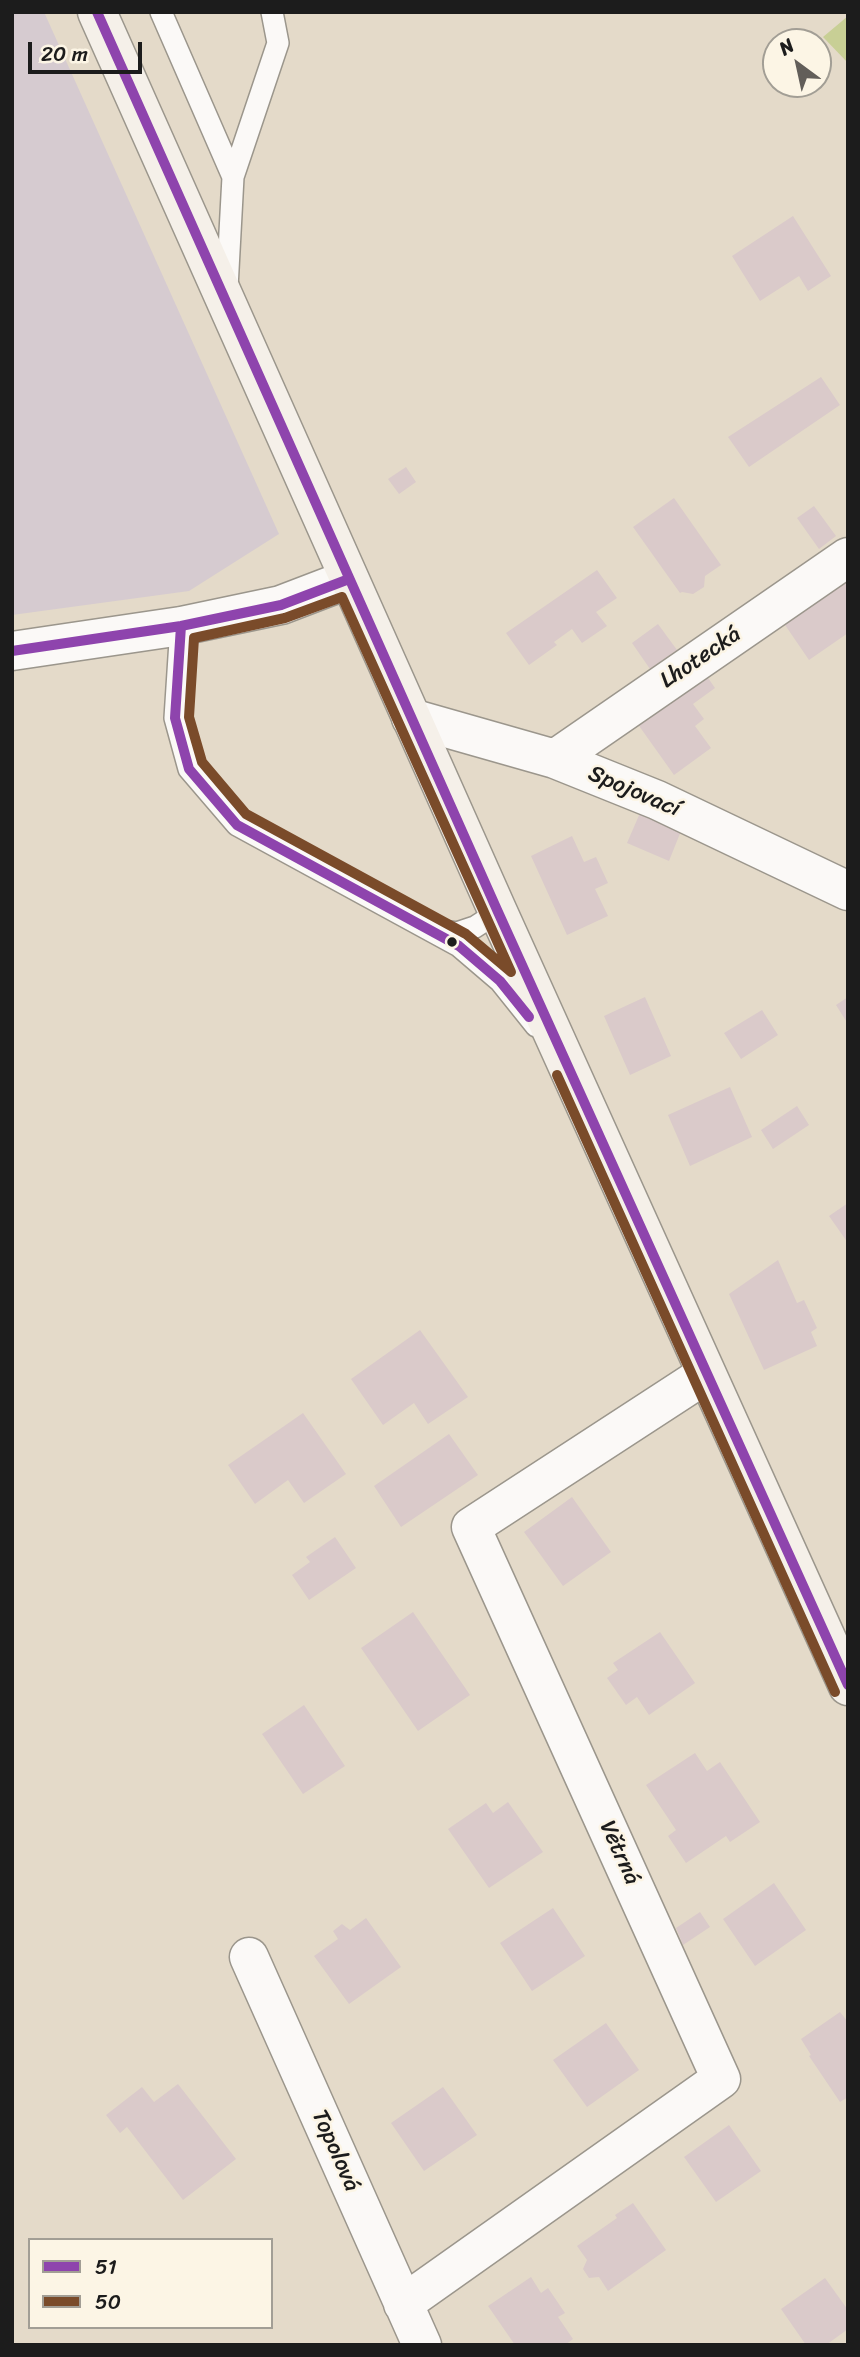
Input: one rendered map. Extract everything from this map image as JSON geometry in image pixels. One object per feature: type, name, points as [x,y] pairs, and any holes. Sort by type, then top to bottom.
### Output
[{"type":"main road","points":[[97,12],[566,1064],[848,1686]]},
{"type":"street","name":"Lhotecká","points":[[555,759],[848,557]]},
{"type":"street","points":[[12,650],[181,626],[281,605],[349,579]]},
{"type":"street","name":"Spojovací","points":[[411,718],[555,759],[657,800],[848,891]]},
{"type":"street","name":"Větrná","points":[[403,2304],[721,2079],[471,1527],[706,1374]]},
{"type":"street","name":"Topolová","points":[[249,1957],[422,2345]]},
{"type":"lane","points":[[161,12],[233,177]]},
{"type":"lane","points":[[227,304],[233,177],[278,43],[272,12]]},
{"type":"lane","points":[[181,626],[175,718],[189,769],[237,825],[459,946],[499,981],[566,1064]]},
{"type":"lane","points":[[433,930],[457,933],[475,927],[498,912]]},
{"type":"shaded area","points":[[12,12],[44,12],[279,534],[189,591],[12,615]]},
{"type":"green space","points":[[848,16],[848,63],[832,46],[832,29]]},
{"type":"building","points":[[793,216],[831,276],[808,291],[799,276],[760,301],[732,256]]},
{"type":"building","points":[[821,377],[840,405],[749,467],[728,437]]},
{"type":"building","points":[[406,467],[416,482],[399,494],[388,479]]},
{"type":"building","points":[[674,498],[721,565],[705,576],[704,587],[693,594],[680,593],[633,527]]},
{"type":"building","points":[[814,506],[836,536],[819,549],[797,518]]},
{"type":"building","points":[[597,570],[617,598],[596,612],[607,626],[582,643],[572,629],[554,642],[557,645],[529,665],[506,633]]},
{"type":"building","points":[[848,576],[848,633],[809,660],[783,622]]},
{"type":"building","points":[[658,624],[677,650],[650,669],[632,643]]},
{"type":"building","points":[[706,675],[715,688],[693,704],[704,719],[695,726],[711,748],[674,775],[637,723]]},
{"type":"building","points":[[640,813],[681,831],[669,861],[627,843]]},
{"type":"building","points":[[572,836],[584,862],[596,857],[608,883],[595,889],[608,916],[567,935],[531,856]]},
{"type":"building","points":[[645,997],[671,1056],[630,1075],[604,1016]]},
{"type":"building","points":[[848,997],[848,1024],[836,1005]]},
{"type":"building","points":[[762,1010],[778,1035],[741,1059],[724,1033]]},
{"type":"building","points":[[730,1087],[752,1137],[690,1166],[668,1115]]},
{"type":"building","points":[[797,1106],[809,1125],[773,1149],[761,1130]]},
{"type":"building","points":[[848,1203],[848,1243],[829,1216]]},
{"type":"building","points":[[778,1260],[797,1303],[804,1300],[817,1328],[811,1332],[817,1346],[764,1370],[729,1294]]},
{"type":"building","points":[[420,1330],[468,1397],[428,1424],[414,1403],[383,1425],[351,1379]]},
{"type":"building","points":[[303,1413],[346,1474],[304,1503],[288,1480],[255,1504],[228,1465]]},
{"type":"building","points":[[449,1434],[478,1475],[401,1527],[374,1486]]},
{"type":"building","points":[[572,1497],[611,1552],[563,1586],[524,1532]]},
{"type":"building","points":[[335,1537],[356,1568],[309,1600],[292,1575],[310,1562],[306,1557]]},
{"type":"building","points":[[413,1612],[470,1695],[418,1731],[361,1648]]},
{"type":"building","points":[[660,1632],[695,1683],[649,1715],[637,1697],[626,1705],[607,1678],[618,1670],[613,1663]]},
{"type":"building","points":[[304,1705],[345,1766],[303,1794],[262,1734]]},
{"type":"building","points":[[695,1753],[707,1771],[720,1762],[760,1822],[730,1842],[726,1836],[686,1863],[668,1836],[676,1830],[646,1785]]},
{"type":"building","points":[[508,1802],[543,1852],[489,1888],[448,1829],[486,1803],[493,1813]]},
{"type":"building","points":[[774,1883],[806,1930],[755,1966],[723,1919]]},
{"type":"building","points":[[553,1908],[585,1956],[532,1991],[500,1943]]},
{"type":"building","points":[[700,1912],[710,1927],[683,1945],[676,1928]]},
{"type":"building","points":[[366,1918],[401,1967],[349,2004],[314,1956],[338,1939],[333,1931],[342,1924],[350,1930]]},
{"type":"building","points":[[840,2012],[848,2022],[848,2097],[840,2102],[809,2056],[811,2055],[801,2039]]},
{"type":"building","points":[[606,2023],[639,2070],[587,2107],[553,2060]]},
{"type":"building","points":[[178,2084],[236,2159],[183,2200],[127,2127],[120,2133],[106,2115],[142,2087],[154,2102]]},
{"type":"building","points":[[443,2087],[477,2135],[424,2171],[391,2123]]},
{"type":"building","points":[[729,2125],[761,2171],[716,2202],[684,2157]]},
{"type":"building","points":[[633,2203],[666,2250],[608,2291],[599,2277],[589,2278],[583,2269],[587,2260],[577,2246],[617,2218],[615,2215]]},
{"type":"building","points":[[531,2277],[541,2293],[548,2288],[565,2313],[558,2317],[573,2339],[565,2345],[515,2345],[488,2306]]},
{"type":"building","points":[[825,2278],[848,2310],[848,2329],[826,2345],[806,2345],[781,2309]]},
{"type":"transit line","name":"51","points":[[97,12],[498,912],[848,1685]]},
{"type":"transit line","name":"51","points":[[12,651],[181,626],[281,605],[349,579]]},
{"type":"transit line","name":"50","points":[[342,597],[511,972],[466,934],[246,814],[202,762],[189,717],[194,638],[285,618],[342,597]]},
{"type":"transit line","name":"51","points":[[181,626],[175,718],[189,769],[237,825],[459,946],[500,981],[529,1017]]},
{"type":"transit line","name":"50","points":[[557,1075],[835,1692]]}]
